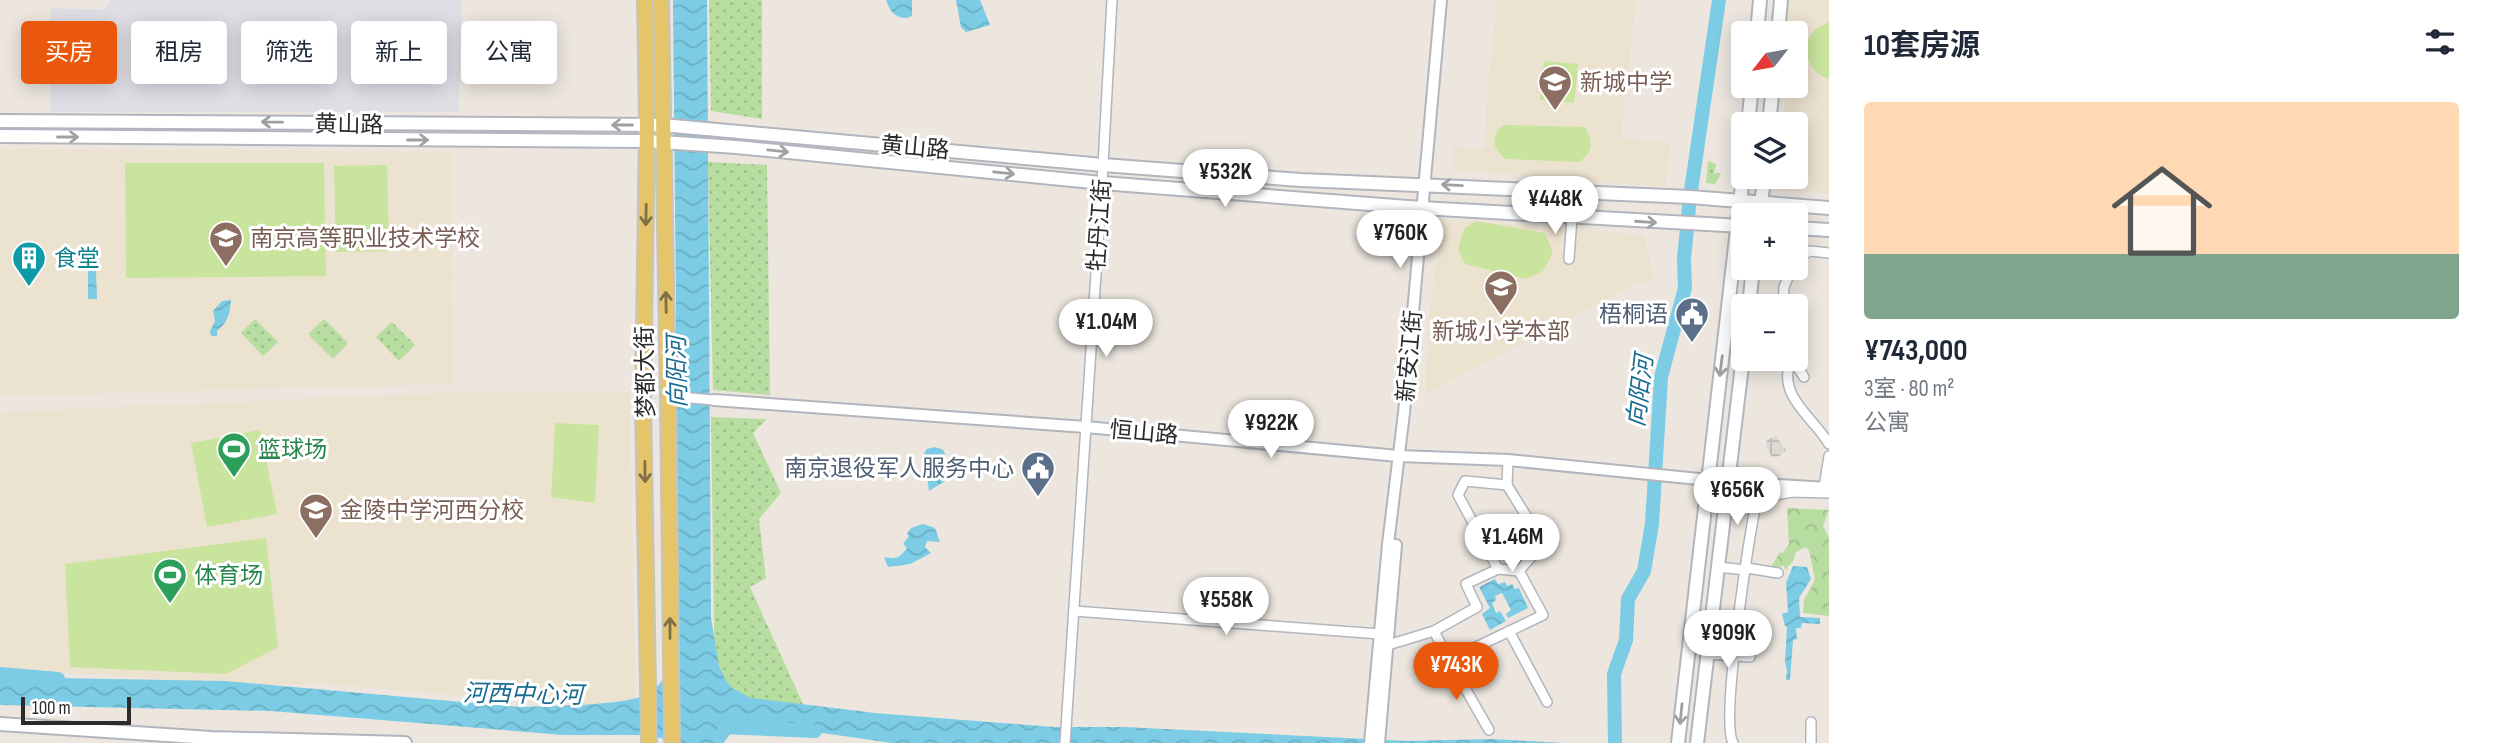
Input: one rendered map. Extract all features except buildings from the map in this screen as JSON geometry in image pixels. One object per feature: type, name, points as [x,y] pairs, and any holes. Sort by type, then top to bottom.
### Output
[{"type":"main road","name":"梦都大街","points":[[645,0],[647,126],[643,404],[649,743]]},
{"type":"main road","name":"梦都大街","points":[[661,0],[672,743]]},
{"type":"main road","points":[[1758,21],[1760,0]]},
{"type":"main road","points":[[1778,21],[1781,0]]},
{"type":"main road","name":"黄山路","points":[[0,121],[662,125],[1301,180],[1423,184],[1746,203]]},
{"type":"main road","name":"黄山路","points":[[0,136],[646,141],[1102,183],[1421,208],[1731,226]]},
{"type":"main road","points":[[1741,201],[1742,189]]},
{"type":"main road","name":"黄山路","points":[[1808,208],[1829,208]]},
{"type":"main road","points":[[1808,229],[1829,230]]},
{"type":"main road","points":[[1678,743],[1733,280]]},
{"type":"main road","points":[[1697,743],[1741,371]]},
{"type":"main road","points":[[0,724],[143,739],[405,743]]},
{"type":"street","name":"牡丹江街","points":[[1065,743],[1112,0]]},
{"type":"street","name":"新安江街","points":[[1379,743],[1376,728],[1380,634],[1404,413],[1441,0]]},
{"type":"street","points":[[1569,259],[1573,217]]},
{"type":"street","points":[[1808,252],[1829,253]]},
{"type":"street","points":[[1787,371],[1787,385],[1801,409],[1829,444]]},
{"type":"street","points":[[1800,371],[1804,377]]},
{"type":"street","name":"恒山路","points":[[668,396],[1086,427],[1398,456],[1508,460],[1827,489]]},
{"type":"street","points":[[1732,743],[1729,737],[1729,716],[1733,656],[1757,498],[1827,489],[1829,456]]},
{"type":"street","points":[[1508,460],[1507,485],[1546,548],[1532,556],[1519,571]]},
{"type":"street","points":[[1498,569],[1458,495],[1465,481],[1507,485]]},
{"type":"street","name":"新安江街","points":[[1370,743],[1376,728],[1388,645],[1396,545],[1388,544]]},
{"type":"street","points":[[1718,567],[1779,573]]},
{"type":"street","points":[[1388,645],[1434,631],[1477,607],[1466,584],[1498,569],[1519,571]]},
{"type":"street","points":[[1448,660],[1543,615],[1519,571]]},
{"type":"street","points":[[1074,611],[1380,634]]},
{"type":"street","points":[[1434,631],[1489,730]]},
{"type":"street","points":[[1509,631],[1547,702]]},
{"type":"street","points":[[1708,654],[1750,657]]},
{"type":"street","points":[[1811,722],[1811,743]]},
{"type":"shaded area","points":[[112,0],[462,0],[459,112],[50,112],[50,84],[117,84],[117,21],[51,21],[51,8],[103,10]]},
{"type":"shaded area","name":"新城中学","points":[[1497,0],[1636,0],[1621,138],[1671,143],[1665,187],[1453,170],[1453,147],[1484,149]]},
{"type":"shaded area","points":[[1785,0],[1829,0],[1829,193],[1783,190],[1808,189],[1808,112],[1784,112],[1784,98],[1808,98],[1808,21],[1785,21]]},
{"type":"shaded area","name":"南京高等职业技术学校","points":[[0,149],[452,152],[453,384],[0,396]]},
{"type":"shaded area","name":"新城小学本部","points":[[1443,219],[1644,235],[1654,278],[1634,285],[1428,393],[1425,387],[1431,300]]},
{"type":"shaded area","name":"金陵中学河西分校","points":[[465,392],[629,392],[636,710],[325,684],[261,685],[0,669],[0,412]]},
{"type":"shaded area","points":[[1776,436],[1786,450],[1778,457],[1772,457],[1766,447],[1767,440]]},
{"type":"green space","points":[[709,0],[762,0],[762,119],[711,111]]},
{"type":"green space","points":[[1829,22],[1829,79],[1816,71],[1808,59],[1808,41],[1816,29]]},
{"type":"green space","points":[[1544,61],[1578,64],[1574,103],[1540,100]]},
{"type":"green space","points":[[1503,125],[1585,127],[1590,137],[1590,150],[1579,162],[1506,159],[1494,143],[1496,134]]},
{"type":"green space","points":[[1708,161],[1716,164],[1714,173],[1721,173],[1715,184],[1706,183]]},
{"type":"green space","points":[[708,162],[767,165],[770,395],[713,390]]},
{"type":"green space","points":[[125,163],[324,163],[326,276],[126,278]]},
{"type":"green space","points":[[387,165],[389,251],[336,252],[334,166]]},
{"type":"green space","points":[[1476,221],[1545,233],[1553,253],[1543,271],[1526,279],[1465,264],[1458,249],[1464,229]]},
{"type":"green space","points":[[255,319],[278,342],[263,356],[241,333]]},
{"type":"green space","points":[[324,319],[348,343],[333,359],[308,334]]},
{"type":"green space","points":[[392,322],[415,345],[399,361],[376,337]]},
{"type":"green space","points":[[711,417],[767,419],[753,433],[781,493],[759,519],[766,578],[750,587],[803,704],[731,708],[715,691]]},
{"type":"green space","points":[[555,423],[599,425],[595,503],[551,497]]},
{"type":"green space","name":"篮球场","points":[[260,430],[277,514],[207,527],[191,443]]},
{"type":"green space","points":[[1787,508],[1829,510],[1823,526],[1829,538],[1829,616],[1803,613],[1804,600],[1815,580],[1809,550],[1805,547],[1795,553],[1794,560],[1785,570],[1784,565],[1770,569],[1780,552],[1783,553],[1789,544]]},
{"type":"green space","name":"体育场","points":[[266,538],[278,647],[226,674],[70,667],[65,564]]},
{"type":"water","points":[[673,0],[707,0],[711,618],[719,666],[732,688],[751,698],[875,713],[1053,727],[1124,727],[1407,741],[1492,739],[1564,743],[892,743],[760,724],[739,729],[724,743],[670,743],[661,738],[644,735],[564,735],[271,711],[0,705],[0,677],[225,681],[519,707],[622,701],[648,694],[657,686],[673,653],[676,303]]},
{"type":"water","points":[[886,0],[912,0],[912,16],[899,17],[890,9]]},
{"type":"water","points":[[956,0],[980,0],[990,25],[966,32],[961,27]]},
{"type":"water","points":[[88,271],[96,271],[97,299],[88,299]]},
{"type":"water","points":[[231,300],[226,321],[217,331],[217,336],[211,336],[210,331],[215,321],[213,311],[222,301]]},
{"type":"water","points":[[935,447],[943,450],[946,456],[945,465],[942,464],[939,473],[943,474],[945,481],[929,491],[924,453]]},
{"type":"water","points":[[923,524],[935,528],[940,542],[927,541],[925,547],[931,553],[910,564],[888,567],[884,557],[900,556],[907,548],[903,544],[911,528]]},
{"type":"water","points":[[1793,566],[1807,567],[1811,579],[1799,598],[1800,617],[1820,618],[1820,624],[1802,623],[1801,628],[1796,628],[1797,639],[1793,640],[1790,680],[1786,680],[1787,627],[1782,614],[1788,612],[1786,583]]},
{"type":"water","points":[[1495,579],[1498,584],[1505,582],[1507,586],[1512,584],[1515,589],[1519,588],[1528,608],[1508,618],[1506,614],[1511,610],[1502,593],[1495,596],[1496,600],[1492,603],[1496,613],[1500,611],[1506,621],[1490,630],[1482,614],[1490,608],[1479,587]]},
{"type":"waterway","name":"向阳河","points":[[1615,743],[1614,674],[1626,640],[1628,599],[1644,571],[1652,524],[1661,377],[1685,288],[1684,259],[1690,197],[1719,0]]},
{"type":"waterway","name":"河西中心河","points":[[0,674],[58,679]]},
{"type":"waterway","name":"河西中心河","points":[[724,727],[815,731]]},
{"type":"place","name":"新城中学","points":[[1555,112]]},
{"type":"place","name":"南京高等职业技术学校","points":[[226,268]]},
{"type":"place","name":"食堂","points":[[29,288]]},
{"type":"place","name":"新城小学本部","points":[[1501,317]]},
{"type":"place","name":"梧桐语","points":[[1692,344]]},
{"type":"place","name":"篮球场","points":[[234,479]]},
{"type":"place","name":"南京退役军人服务中心","points":[[1038,498]]},
{"type":"place","name":"金陵中学河西分校","points":[[316,540]]},
{"type":"place","name":"体育场","points":[[170,605]]}]
